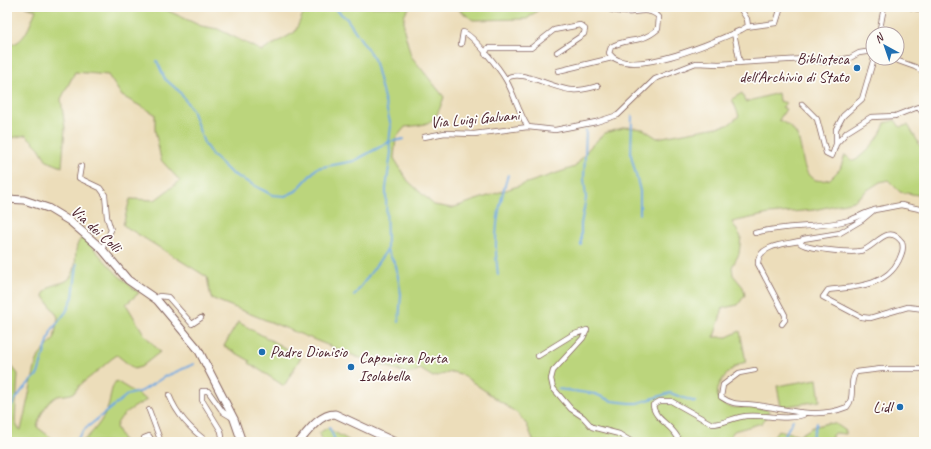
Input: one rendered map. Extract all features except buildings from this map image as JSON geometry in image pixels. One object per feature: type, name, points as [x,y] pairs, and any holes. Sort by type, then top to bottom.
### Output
[{"type":"street","points":[[603,7],[630,13],[648,11],[655,13],[659,17],[658,30],[651,35],[634,41],[618,42],[611,47],[609,53],[612,58],[617,61],[629,63],[654,61],[680,54],[746,27],[776,24],[781,7]]},
{"type":"street","points":[[738,7],[745,14],[747,19],[746,27]]},
{"type":"street","points":[[880,26],[884,7]]},
{"type":"street","points":[[910,7],[924,10]]},
{"type":"street","points":[[486,54],[488,48],[531,48],[554,30],[580,26],[585,29],[584,34],[579,39],[557,52]]},
{"type":"street","name":"Via Luigi Galvani","points":[[461,44],[463,32],[468,34],[486,54],[506,79],[519,111],[528,127]]},
{"type":"street","points":[[734,33],[740,63]]},
{"type":"street","name":"Via Luigi Galvani","points":[[424,136],[445,133],[474,134],[528,127],[555,130],[596,122],[618,115],[655,79],[696,63],[740,63],[804,59],[826,62],[850,58],[865,52]]},
{"type":"street","points":[[558,71],[612,58]]},
{"type":"street","points":[[905,63],[915,66],[924,72]]},
{"type":"street","points":[[802,104],[817,119],[826,153],[832,156],[836,144],[836,130],[843,116],[862,99],[872,66]]},
{"type":"street","points":[[506,79],[510,75],[523,76],[539,82],[573,90],[598,86]]},
{"type":"street","points":[[836,144],[847,132],[871,117],[895,116],[918,107],[924,114]]},
{"type":"street","points":[[81,166],[80,178],[100,188],[105,195],[107,217],[111,230],[102,249]]},
{"type":"street","name":"Via dei Colli","points":[[7,199],[24,200],[48,208],[72,222],[102,249],[128,280],[157,300],[198,349],[234,419],[242,442]]},
{"type":"street","points":[[755,234],[779,227],[829,224],[850,220],[874,210],[901,205],[924,210]]},
{"type":"street","points":[[782,324],[785,320],[785,315],[758,264],[758,257],[761,253],[771,248],[840,233],[862,220],[874,210]]},
{"type":"street","points":[[800,241],[801,245],[810,248],[861,252],[884,236],[892,234],[896,236],[902,242],[902,252],[889,274],[872,284],[828,290],[823,297],[861,317],[870,318],[908,307],[924,309]]},
{"type":"street","name":"Via dei Colli","points":[[157,300],[159,296],[168,297],[192,324],[201,318]]},
{"type":"street","points":[[538,356],[572,334],[586,330],[587,334],[584,338],[553,371],[551,379],[553,388],[570,409],[583,417],[592,427],[619,434],[632,442]]},
{"type":"street","points":[[680,442],[677,433],[656,416],[653,405],[660,401],[671,401],[712,424],[719,424],[745,416],[788,418],[847,407],[851,404],[853,376],[856,372],[881,369],[924,369]]},
{"type":"street","points":[[755,370],[739,373],[723,385],[721,397],[731,404],[756,405],[804,414]]},
{"type":"street","points":[[220,442],[222,437],[221,431],[202,400],[202,391],[208,391],[223,412],[234,419]]},
{"type":"street","points":[[169,395],[186,423],[208,442]]},
{"type":"street","points":[[149,410],[162,442]]},
{"type":"street","points":[[299,442],[321,419],[330,414],[336,414],[395,442]]},
{"type":"street","points":[[143,442],[144,438],[148,436],[153,442]]},
{"type":"green space","points":[[26,7],[160,7],[201,26],[218,29],[262,51],[295,32],[306,7],[410,7],[404,15],[404,30],[411,56],[444,97],[435,118],[421,125],[405,127],[396,138],[394,158],[408,181],[434,205],[452,208],[575,167],[590,147],[605,133],[626,127],[643,129],[657,138],[728,125],[739,116],[732,99],[742,93],[745,102],[778,93],[779,101],[787,103],[782,107],[786,109],[779,120],[796,134],[807,173],[812,178],[819,181],[830,179],[840,169],[845,155],[853,161],[861,156],[877,139],[885,123],[895,120],[900,127],[908,125],[924,152],[924,196],[900,192],[888,180],[880,182],[854,201],[814,210],[769,214],[732,222],[741,237],[739,254],[732,267],[733,275],[743,287],[745,295],[738,305],[723,308],[714,337],[727,337],[740,331],[746,362],[740,364],[727,374],[718,388],[718,395],[720,401],[727,406],[752,407],[768,410],[769,413],[762,423],[734,431],[726,442],[534,442],[527,425],[518,414],[461,374],[452,372],[433,377],[420,369],[413,373],[406,373],[357,357],[211,298],[207,277],[123,225],[130,199],[155,200],[180,181],[161,160],[155,130],[155,114],[122,96],[108,75],[75,72],[61,99],[65,128],[62,167],[47,161],[39,148],[26,135],[7,139],[7,45],[18,42],[23,38],[29,27],[36,10]]},
{"type":"green space","points":[[455,7],[542,7],[527,19],[473,20]]},
{"type":"green space","points":[[83,237],[118,275],[139,293],[126,304],[144,334],[160,352],[141,367],[134,369],[117,355],[82,384],[74,393],[58,396],[50,401],[42,414],[37,427],[57,442],[7,442],[7,360],[18,374],[15,421],[18,428],[21,430],[36,363],[39,356],[54,339],[58,317],[43,295],[53,285],[64,282],[70,278],[74,270],[77,245]]},
{"type":"green space","name":"Padre Dionisio","points":[[238,322],[301,357],[284,386],[249,363],[250,361],[224,346]]},
{"type":"green space","points":[[817,379],[820,401],[781,407],[777,386]]},
{"type":"green space","points":[[116,381],[147,400],[124,414],[118,422],[116,427],[124,442],[82,442],[94,431],[104,416]]},
{"type":"green space","points":[[828,423],[836,424],[846,431],[846,434],[835,433],[832,435],[832,439],[836,442],[773,442],[773,437],[778,430],[800,435],[813,427]]},
{"type":"green space","points":[[327,428],[352,442],[323,442],[319,433]]},
{"type":"waterway","points":[[333,7],[347,19],[374,59],[391,126],[389,142],[391,152],[386,189],[387,250],[396,266],[401,294],[399,322]]},
{"type":"waterway","points":[[157,61],[165,79],[179,91],[192,110],[204,143],[212,155],[231,173],[272,195],[285,196],[296,191],[317,168],[354,161],[389,142],[404,139]]},
{"type":"waterway","points":[[632,116],[631,155],[640,191],[640,214]]},
{"type":"waterway","points":[[581,245],[581,224],[586,198],[584,178],[586,130]]},
{"type":"waterway","points":[[498,275],[496,249],[497,224],[501,200],[508,175]]},
{"type":"waterway","points":[[354,296],[387,250]]},
{"type":"waterway","points":[[7,412],[23,389],[38,374],[51,331],[66,312],[73,297],[77,264]]},
{"type":"waterway","points":[[75,442],[85,429],[127,395],[142,391],[164,377],[194,364]]},
{"type":"waterway","points":[[558,389],[595,394],[612,401],[630,403],[638,403],[670,393],[695,402]]},
{"type":"waterway","points":[[781,442],[793,420]]},
{"type":"waterway","points":[[810,442],[817,423]]},
{"type":"waterway","points":[[329,427],[336,442]]},
{"type":"place","name":"Biblioteca dell'Archivio di Stato","points":[[857,68]]},
{"type":"place","name":"Padre Dionisio","points":[[262,352]]},
{"type":"place","name":"Caponiera Porta Isolabella","points":[[351,367]]},
{"type":"place","name":"Lidl","points":[[900,407]]}]
